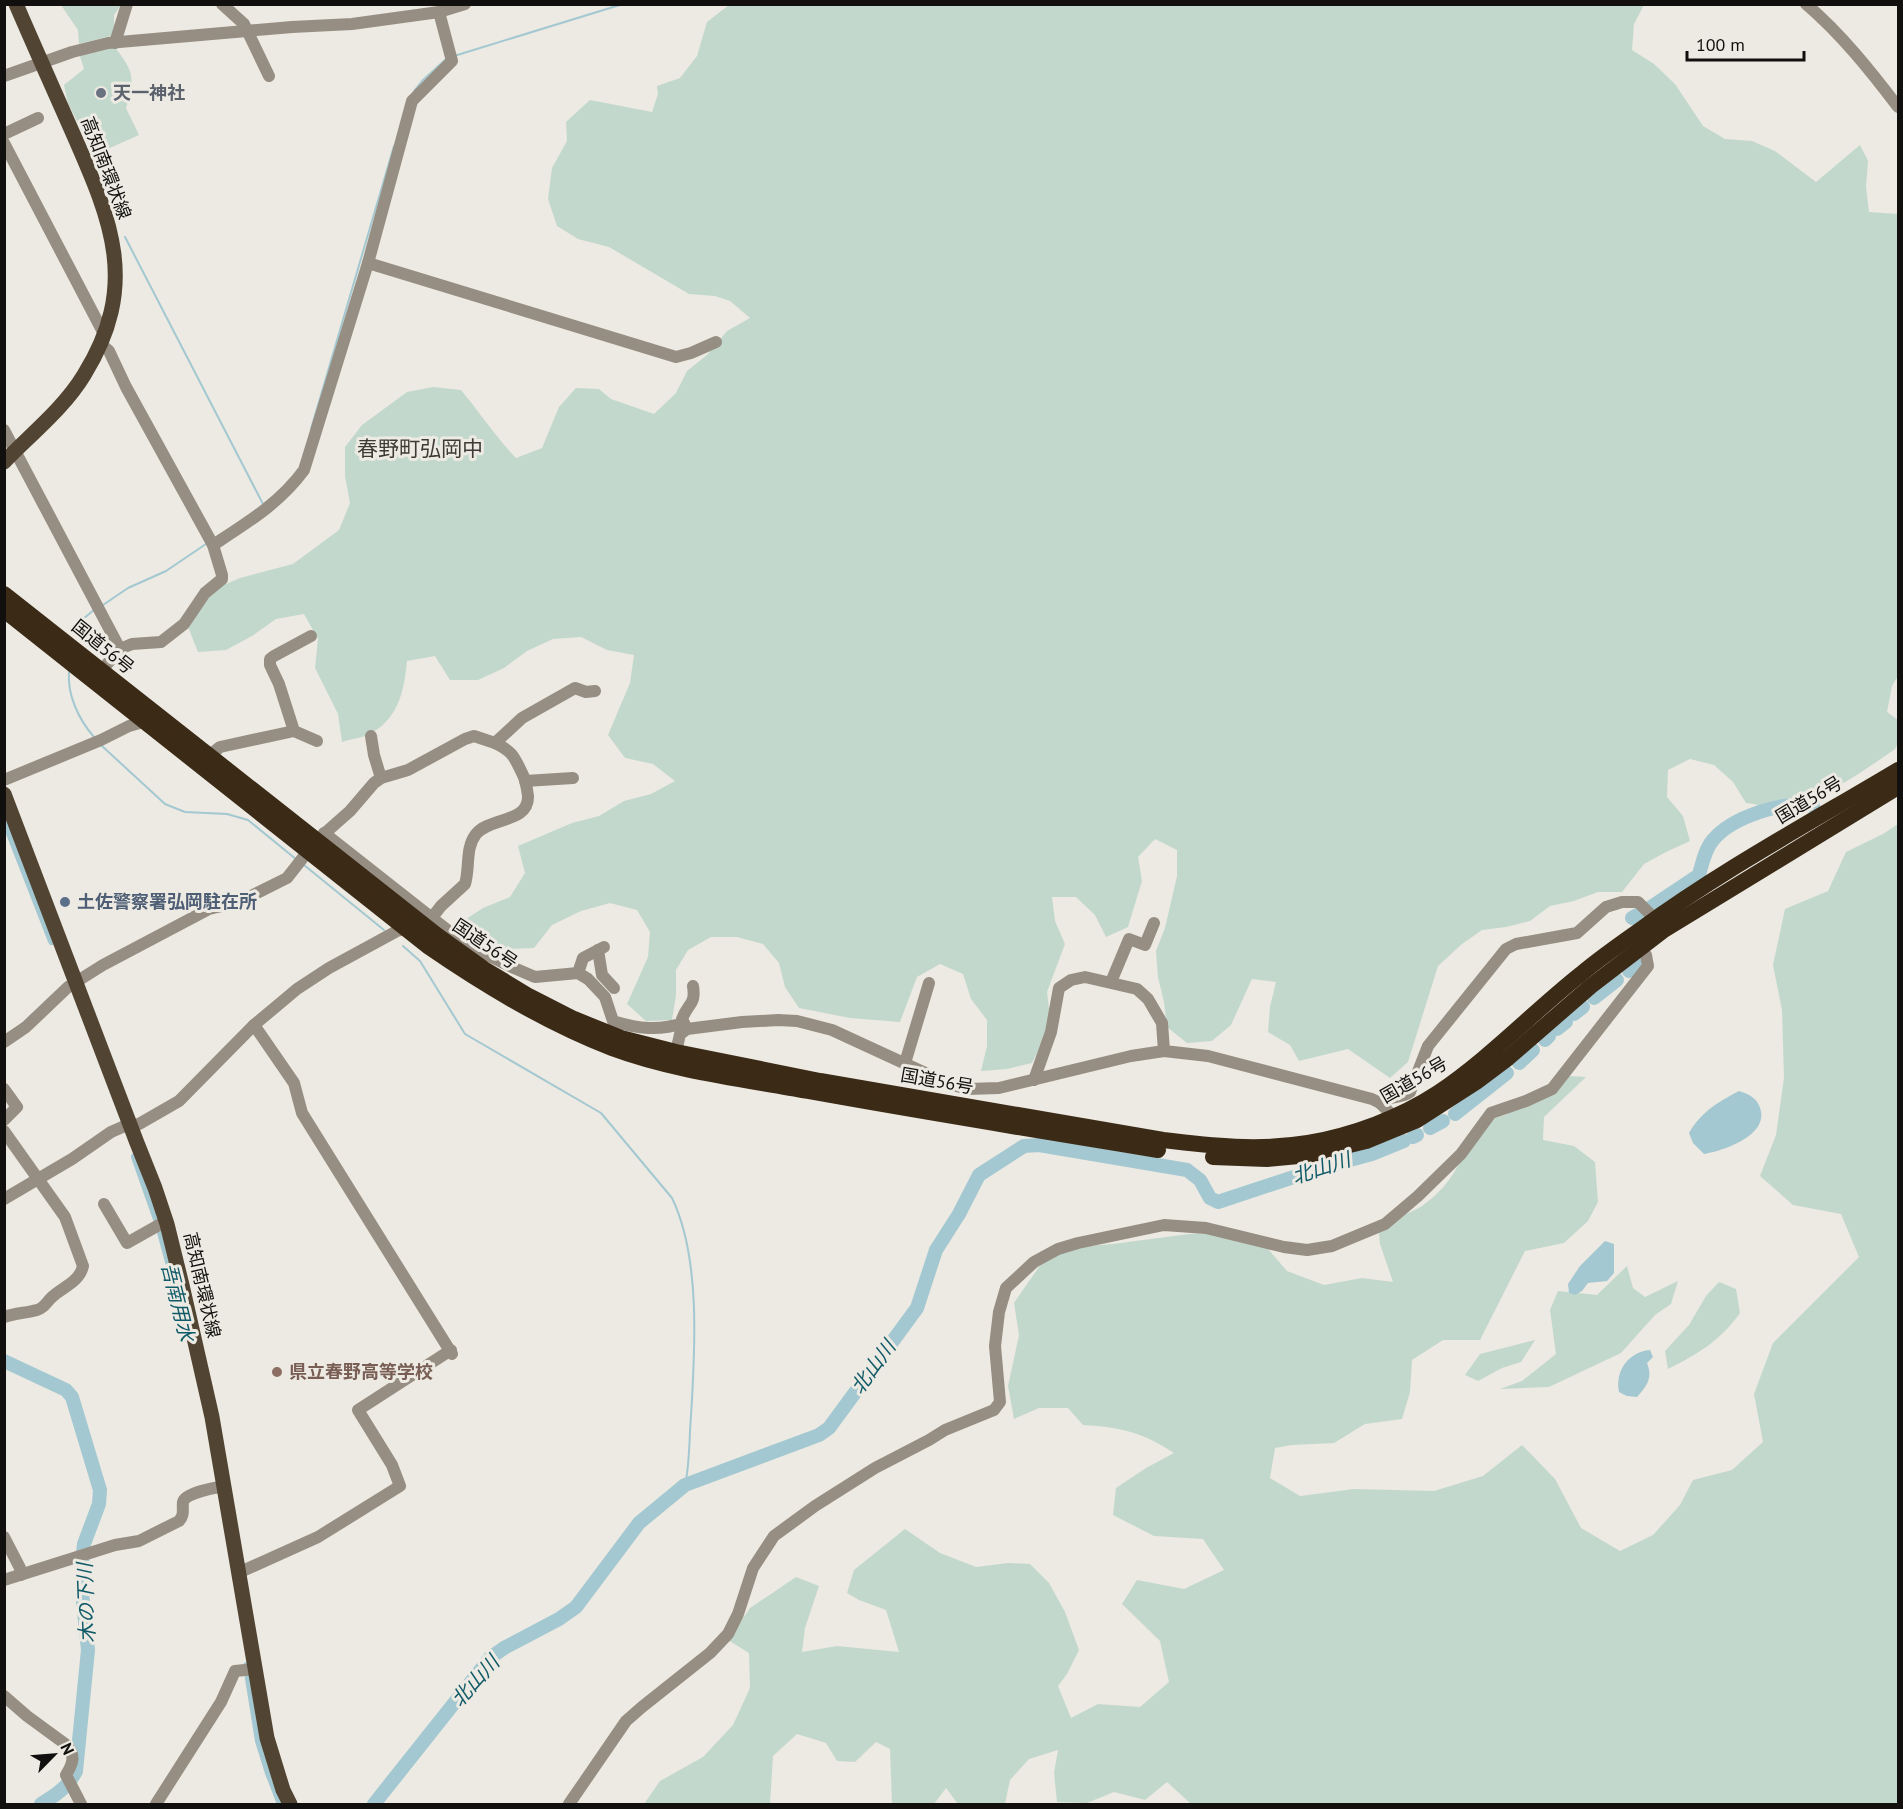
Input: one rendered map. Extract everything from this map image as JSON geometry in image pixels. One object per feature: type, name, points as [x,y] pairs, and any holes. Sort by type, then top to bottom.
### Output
[{"type":"highway","name":"国道56号","points":[[4,594],[101,671],[152,720],[209,756],[310,850],[427,923],[484,969],[527,995],[565,1014],[621,1038],[676,1052],[820,1081],[964,1104],[1159,1150],[1232,1158],[1267,1159],[1309,1155],[1366,1141],[1399,1121],[1469,1070],[1581,974],[1660,925],[1899,787]]},
{"type":"highway","name":"国道56号","points":[[4,610],[152,720],[406,929],[477,979],[521,1005],[574,1032],[614,1048],[691,1070],[964,1104]]},
{"type":"highway","name":"国道56号","points":[[1399,1121],[1444,1104],[1508,1058],[1591,986],[1641,948],[1660,925],[1718,877],[1899,770]]},
{"type":"main road","name":"高知南環状線","points":[[4,462],[84,376],[102,339],[115,292],[115,262],[111,230],[99,193],[16,4]]},
{"type":"main road","name":"高知南環状線","points":[[4,794],[72,985],[126,1126],[166,1221],[212,1417],[220,1487],[238,1573],[250,1670],[279,1780],[290,1804]]},
{"type":"street","points":[[114,43],[127,4]]},
{"type":"street","points":[[222,4],[244,24],[269,76]]},
{"type":"street","points":[[4,76],[72,52],[114,43],[247,30],[352,24],[465,4]]},
{"type":"street","points":[[1806,4],[1856,53],[1899,107]]},
{"type":"street","points":[[212,541],[270,506],[304,470],[368,263],[412,101],[451,57],[448,8]]},
{"type":"street","points":[[4,134],[38,118]]},
{"type":"street","points":[[4,143],[126,387],[212,541],[222,575],[222,579],[205,594],[184,624],[161,642],[132,644],[120,649],[101,671]]},
{"type":"street","points":[[368,263],[676,357],[716,342]]},
{"type":"street","points":[[4,430],[120,649]]},
{"type":"street","points":[[294,730],[279,684],[270,665],[270,659],[311,636]]},
{"type":"street","points":[[495,743],[522,718],[575,688],[586,692],[595,691]]},
{"type":"street","points":[[4,780],[129,726],[152,720]]},
{"type":"street","points":[[209,756],[220,747],[294,730],[318,741]]},
{"type":"street","points":[[371,736],[381,778]]},
{"type":"street","points":[[4,1042],[26,1027],[72,985],[111,961],[209,909],[239,902],[286,878],[310,850],[381,778],[408,770],[474,736],[495,743],[513,754],[525,781],[528,802],[524,811],[491,824],[474,836],[470,845],[465,884],[441,906],[427,923],[382,939],[329,968],[297,989],[254,1025],[179,1101],[151,1118],[126,1126],[4,1198]]},
{"type":"street","points":[[525,781],[573,778]]},
{"type":"street","points":[[1380,1102],[1388,1097],[1405,1095],[1410,1092],[1428,1047],[1506,950],[1516,944],[1577,933],[1606,908],[1622,902],[1638,902],[1660,925]]},
{"type":"street","points":[[427,923],[535,977],[578,973],[588,979],[605,997],[613,1021],[651,1030],[778,1020],[832,1030],[947,1083],[964,1104],[999,1088],[1131,1056],[1164,1051],[1208,1056],[1380,1102],[1399,1121]]},
{"type":"street","points":[[1112,982],[1129,939],[1145,945],[1154,923]]},
{"type":"street","points":[[569,1804],[626,1721],[710,1653],[728,1634],[738,1614],[753,1568],[774,1536],[875,1468],[945,1430],[994,1410],[1000,1402],[995,1346],[999,1312],[1006,1288],[1034,1262],[1058,1249],[1078,1243],[1164,1225],[1206,1228],[1284,1247],[1307,1250],[1332,1246],[1384,1224],[1418,1196],[1461,1154],[1491,1113],[1552,1089],[1648,966],[1646,955],[1641,948]]},
{"type":"street","points":[[578,973],[583,958],[601,949],[603,975],[614,988]]},
{"type":"street","points":[[1034,1080],[1051,1032],[1059,988],[1071,980],[1085,977],[1137,989],[1148,999],[1162,1023],[1164,1051]]},
{"type":"street","points":[[905,1063],[929,984]]},
{"type":"street","points":[[685,1026],[682,1019],[685,1010],[692,1004],[695,997],[693,986]]},
{"type":"street","points":[[238,1573],[318,1536],[400,1486],[392,1465],[358,1410],[451,1352],[303,1113],[294,1083],[254,1025]]},
{"type":"street","points":[[676,1052],[680,1034],[685,1026]]},
{"type":"street","points":[[4,1089],[17,1107],[4,1120]]},
{"type":"street","points":[[4,1131],[65,1217],[83,1266],[81,1274],[38,1310],[21,1311],[4,1317]]},
{"type":"street","points":[[104,1204],[127,1243],[166,1221]]},
{"type":"street","points":[[4,1580],[115,1545],[138,1541],[179,1521],[183,1517],[183,1501],[186,1498],[220,1487]]},
{"type":"street","points":[[4,1537],[20,1568],[21,1575]]},
{"type":"street","points":[[156,1804],[221,1702],[235,1671],[250,1670]]},
{"type":"street","points":[[4,1696],[68,1746],[73,1753],[72,1765],[66,1775],[81,1804]]},
{"type":"green space","points":[[61,5],[121,5],[114,15],[114,35],[79,44],[78,30]]},
{"type":"green space","points":[[729,5],[1644,5],[1634,24],[1632,50],[1654,64],[1675,84],[1703,126],[1725,139],[1752,141],[1775,151],[1816,182],[1860,145],[1868,161],[1866,187],[1869,212],[1898,214],[1898,676],[1892,686],[1887,712],[1898,720],[1898,743],[1895,749],[1838,786],[1791,804],[1774,806],[1746,803],[1733,782],[1714,765],[1690,759],[1668,770],[1667,797],[1683,816],[1690,841],[1644,864],[1622,892],[1598,892],[1574,901],[1550,906],[1530,921],[1482,930],[1462,944],[1438,966],[1408,1062],[1390,1078],[1348,1049],[1299,1061],[1290,1045],[1268,1032],[1270,1007],[1276,982],[1252,979],[1231,1025],[1212,1041],[1187,1043],[1167,1027],[1156,951],[1165,928],[1177,876],[1177,850],[1155,839],[1138,857],[1142,881],[1128,927],[1106,937],[1095,915],[1076,897],[1052,897],[1055,921],[1065,944],[1047,992],[1050,1017],[1043,1041],[1032,1063],[1007,1069],[981,1071],[987,1046],[987,1020],[971,999],[963,974],[940,964],[917,977],[900,1022],[850,1018],[799,1008],[785,987],[779,963],[763,944],[737,937],[711,937],[688,950],[676,970],[676,995],[672,1020],[646,1021],[627,1004],[648,957],[650,932],[637,910],[610,903],[581,911],[552,925],[534,948],[506,949],[479,942],[460,923],[483,908],[510,897],[525,873],[518,846],[572,823],[599,816],[624,801],[651,794],[675,781],[653,764],[625,758],[608,735],[630,683],[634,655],[607,650],[581,637],[553,639],[527,651],[504,668],[478,680],[450,680],[435,656],[407,661],[402,693],[388,720],[370,734],[342,742],[338,714],[315,668],[318,639],[304,614],[276,619],[252,636],[226,650],[198,652],[188,627],[214,589],[240,578],[293,564],[339,530],[350,503],[345,476],[345,447],[362,425],[407,392],[433,387],[461,390],[516,458],[542,448],[559,407],[576,388],[599,389],[611,399],[654,414],[676,393],[687,371],[707,355],[727,331],[750,318],[730,301],[715,296],[689,294],[609,247],[578,239],[557,226],[548,199],[552,168],[567,141],[566,122],[590,100],[652,112],[658,94],[657,86],[680,78],[697,56],[707,22]]},
{"type":"green space","points":[[113,45],[131,74],[131,89],[126,108],[139,135],[94,155],[68,103],[64,85],[84,69],[79,53]]},
{"type":"green space","points":[[1898,824],[1898,1804],[1191,1804],[1167,1782],[1145,1800],[1114,1792],[1087,1803],[1057,1802],[1054,1773],[1058,1750],[1029,1759],[1010,1780],[1005,1804],[958,1804],[946,1788],[934,1804],[892,1804],[890,1749],[876,1742],[855,1762],[837,1761],[826,1743],[797,1734],[773,1756],[770,1804],[644,1804],[660,1781],[703,1757],[733,1725],[750,1688],[749,1653],[728,1640],[750,1608],[796,1577],[819,1586],[805,1628],[802,1652],[837,1646],[899,1652],[886,1610],[847,1593],[854,1570],[905,1529],[940,1553],[976,1567],[1008,1563],[1030,1564],[1049,1583],[1065,1612],[1079,1650],[1058,1686],[1071,1718],[1098,1704],[1140,1707],[1169,1682],[1160,1641],[1122,1604],[1137,1580],[1184,1589],[1224,1570],[1203,1539],[1154,1536],[1113,1515],[1116,1488],[1174,1453],[1141,1435],[1108,1427],[1083,1425],[1068,1408],[1039,1408],[1014,1419],[1008,1386],[1019,1335],[1014,1303],[1041,1264],[1074,1247],[1189,1234],[1221,1233],[1262,1242],[1287,1271],[1324,1285],[1362,1278],[1393,1282],[1380,1244],[1378,1224],[1417,1209],[1442,1189],[1461,1160],[1475,1125],[1505,1115],[1570,1076],[1586,1077],[1544,1117],[1543,1140],[1574,1146],[1595,1162],[1598,1202],[1588,1221],[1564,1243],[1525,1251],[1480,1340],[1443,1340],[1412,1360],[1410,1392],[1402,1419],[1365,1424],[1334,1443],[1275,1448],[1270,1478],[1300,1496],[1354,1489],[1434,1491],[1483,1476],[1522,1445],[1555,1479],[1581,1528],[1620,1551],[1653,1535],[1680,1505],[1693,1480],[1732,1470],[1763,1442],[1754,1394],[1773,1343],[1859,1257],[1841,1214],[1793,1205],[1760,1176],[1776,1135],[1784,1078],[1782,1010],[1773,965],[1785,909],[1828,891],[1846,852]]},
{"type":"green space","points":[[1627,1266],[1633,1288],[1645,1297],[1678,1281],[1671,1304],[1655,1315],[1621,1353],[1549,1387],[1500,1389],[1522,1381],[1556,1354],[1550,1310],[1558,1291],[1597,1295]]},
{"type":"green space","points":[[1719,1282],[1736,1289],[1740,1313],[1708,1346],[1668,1369],[1665,1351],[1689,1325],[1706,1296]]},
{"type":"green space","points":[[1535,1340],[1521,1362],[1502,1368],[1478,1381],[1465,1375],[1480,1354]]},
{"type":"water","points":[[1739,1091],[1752,1097],[1759,1105],[1761,1118],[1758,1126],[1743,1140],[1704,1154],[1693,1143],[1689,1133],[1711,1108]]},
{"type":"water","points":[[1605,1241],[1614,1244],[1614,1273],[1607,1281],[1588,1283],[1582,1291],[1575,1295],[1569,1293],[1568,1284],[1580,1266]]},
{"type":"water","points":[[1650,1350],[1653,1357],[1647,1363],[1649,1377],[1644,1389],[1637,1397],[1619,1392],[1619,1377],[1625,1364],[1635,1354]]},
{"type":"waterway","points":[[454,56],[623,4]]},
{"type":"waterway","points":[[414,91],[446,59]]},
{"type":"waterway","points":[[311,429],[394,146]]},
{"type":"waterway","points":[[125,237],[263,504]]},
{"type":"waterway","points":[[103,605],[128,588],[166,571],[206,544]]},
{"type":"waterway","points":[[77,629],[83,619],[95,609]]},
{"type":"waterway","points":[[69,672],[70,689],[75,707],[83,723],[94,737]]},
{"type":"waterway","points":[[102,746],[165,804],[185,812],[227,814],[248,820],[297,860]]},
{"type":"waterway","name":"北山川","points":[[1651,907],[1699,875],[1710,844],[1733,824],[1774,808],[1813,806]]},
{"type":"waterway","name":"吾南用水","points":[[4,818],[52,941]]},
{"type":"waterway","points":[[304,865],[384,930]]},
{"type":"waterway","name":"北山川","points":[[1632,918],[1643,912]]},
{"type":"waterway","points":[[403,946],[420,961],[465,1034],[601,1113],[672,1198],[688,1248],[694,1305],[693,1390],[689,1460],[685,1485]]},
{"type":"waterway","name":"北山川","points":[[1629,971],[1638,964]]},
{"type":"waterway","name":"北山川","points":[[1594,998],[1617,980]]},
{"type":"waterway","name":"北山川","points":[[1574,1014],[1583,1007]]},
{"type":"waterway","name":"北山川","points":[[1557,1029],[1566,1022]]},
{"type":"waterway","name":"北山川","points":[[1545,1040],[1549,1036]]},
{"type":"waterway","name":"北山川","points":[[1519,1063],[1533,1050]]},
{"type":"waterway","name":"北山川","points":[[1455,1114],[1507,1073]]},
{"type":"waterway","name":"北山川","points":[[1430,1128],[1443,1121]]},
{"type":"waterway","name":"北山川","points":[[1413,1137],[1417,1135]]},
{"type":"waterway","name":"北山川","points":[[374,1804],[490,1658],[576,1607],[639,1523],[685,1485],[819,1435],[829,1428],[917,1308],[936,1250],[959,1214],[979,1175],[1024,1146],[1039,1145],[1187,1170],[1200,1180],[1210,1198],[1218,1202],[1324,1167],[1372,1154],[1404,1141]]},
{"type":"waterway","name":"吾南用水","points":[[135,1157],[159,1225],[169,1262]]},
{"type":"waterway","name":"木の下川","points":[[4,1361],[66,1390],[72,1397],[100,1490],[99,1504],[84,1544],[82,1562],[82,1592],[88,1650],[76,1771],[61,1790],[41,1804]]},
{"type":"waterway","name":"吾南用水","points":[[247,1666],[259,1741],[281,1804]]},
{"type":"place","name":"天一神社","points":[[101,93]]},
{"type":"place","name":"土佐警察署弘岡駐在所","points":[[65,902]]},
{"type":"place","name":"県立春野高等学校","points":[[277,1372]]},
{"type":"district","name":"春野町弘岡中","points":[[420,449]]}]
